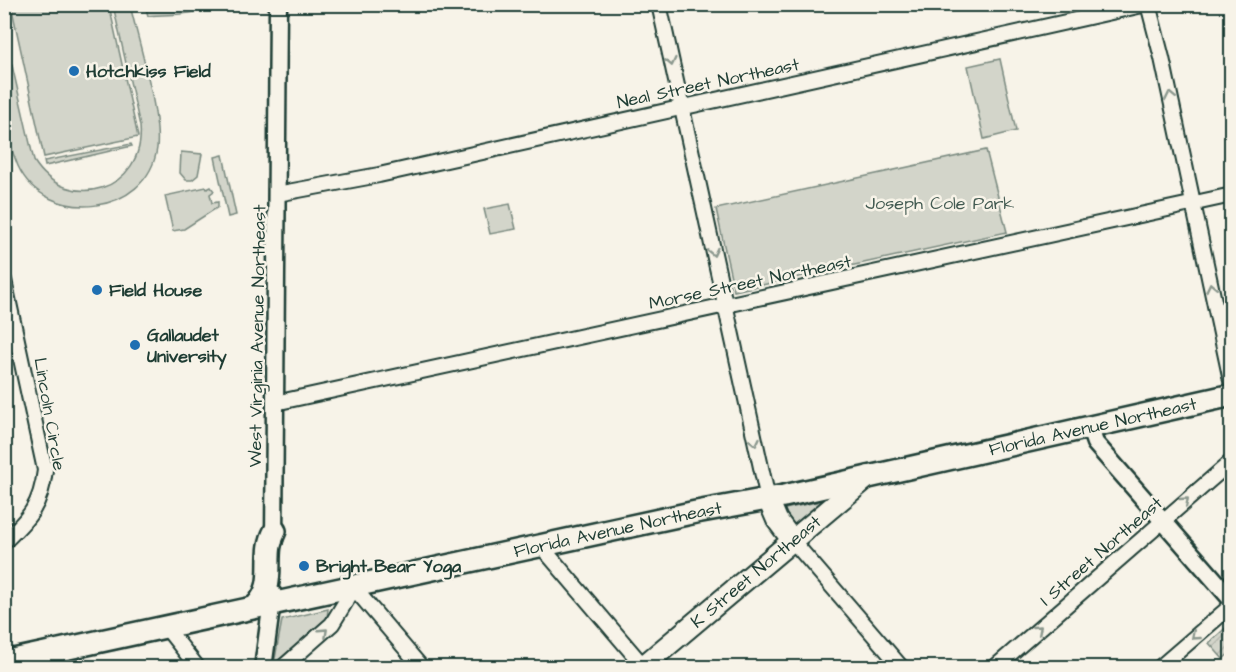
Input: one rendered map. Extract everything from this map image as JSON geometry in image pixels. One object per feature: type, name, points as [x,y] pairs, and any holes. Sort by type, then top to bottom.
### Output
[{"type":"main road","name":"Florida Avenue Northeast","points":[[4,662],[768,499],[871,474],[1232,395]]},
{"type":"main road","name":"K Street Northeast","points":[[643,667],[871,474]]},
{"type":"main road","points":[[768,499],[777,519],[792,540]]},
{"type":"main road","points":[[264,605],[268,588],[270,539],[274,531]]},
{"type":"street","name":"West Virginia Avenue Northeast","points":[[274,531],[278,4]]},
{"type":"street","points":[[659,4],[768,499]]},
{"type":"street","name":"Neal Street Northeast","points":[[277,194],[681,108],[1147,4]]},
{"type":"street","points":[[1147,4],[1232,385]]},
{"type":"street","name":"Morse Street Northeast","points":[[275,403],[1232,195]]},
{"type":"street","name":"Lincoln Circle","points":[[4,280],[45,470],[43,493],[34,511],[4,542]]},
{"type":"street","points":[[1089,426],[1095,443],[1232,600]]},
{"type":"street","name":"I Street Northeast","points":[[994,668],[1232,461]]},
{"type":"street","points":[[792,540],[902,668]]},
{"type":"street","points":[[541,546],[643,667]]},
{"type":"street","points":[[282,668],[325,632],[349,599],[354,588],[422,668]]},
{"type":"street","points":[[262,668],[264,605]]},
{"type":"street","points":[[1159,668],[1232,605]]},
{"type":"street","points":[[165,626],[198,668]]},
{"type":"green space","points":[[145,4],[212,5],[195,12],[148,16]]},
{"type":"green space","name":"Hotchkiss Field","points":[[11,5],[109,5],[138,137],[44,157]]},
{"type":"green space","points":[[113,5],[130,5],[156,116],[157,148],[150,171],[135,188],[116,200],[95,205],[72,205],[50,198],[32,186],[18,166],[12,151],[8,135],[4,85],[5,35],[34,161],[49,178],[66,187],[84,191],[102,188],[118,179],[131,166],[139,148],[140,126]]},
{"type":"green space","points":[[1000,59],[1016,131],[984,139],[968,66]]},
{"type":"green space","points":[[131,144],[132,146],[45,166],[44,161]]},
{"type":"green space","name":"Joseph Cole Park","points":[[986,150],[1007,232],[734,291],[716,209]]},
{"type":"green space","points":[[181,152],[202,154],[198,175],[192,180],[186,180],[180,173]]},
{"type":"green space","points":[[223,155],[236,215],[228,217],[215,157]]},
{"type":"green space","points":[[206,187],[207,189],[211,187],[214,191],[210,194],[212,203],[218,202],[218,207],[184,229],[173,231],[165,196]]},
{"type":"green space","points":[[510,204],[516,229],[490,234],[484,209]]},
{"type":"green space","points":[[834,498],[796,530],[784,513],[785,509]]},
{"type":"green space","points":[[328,609],[327,618],[274,664],[282,620]]},
{"type":"green space","points":[[1231,623],[1231,652],[1223,659],[1209,643]]},
{"type":"place","name":"Hotchkiss Field","points":[[74,71]]},
{"type":"place","name":"Field House","points":[[97,290]]},
{"type":"place","name":"Gallaudet University","points":[[135,345]]},
{"type":"place","name":"Bright Bear Yoga","points":[[304,566]]}]
